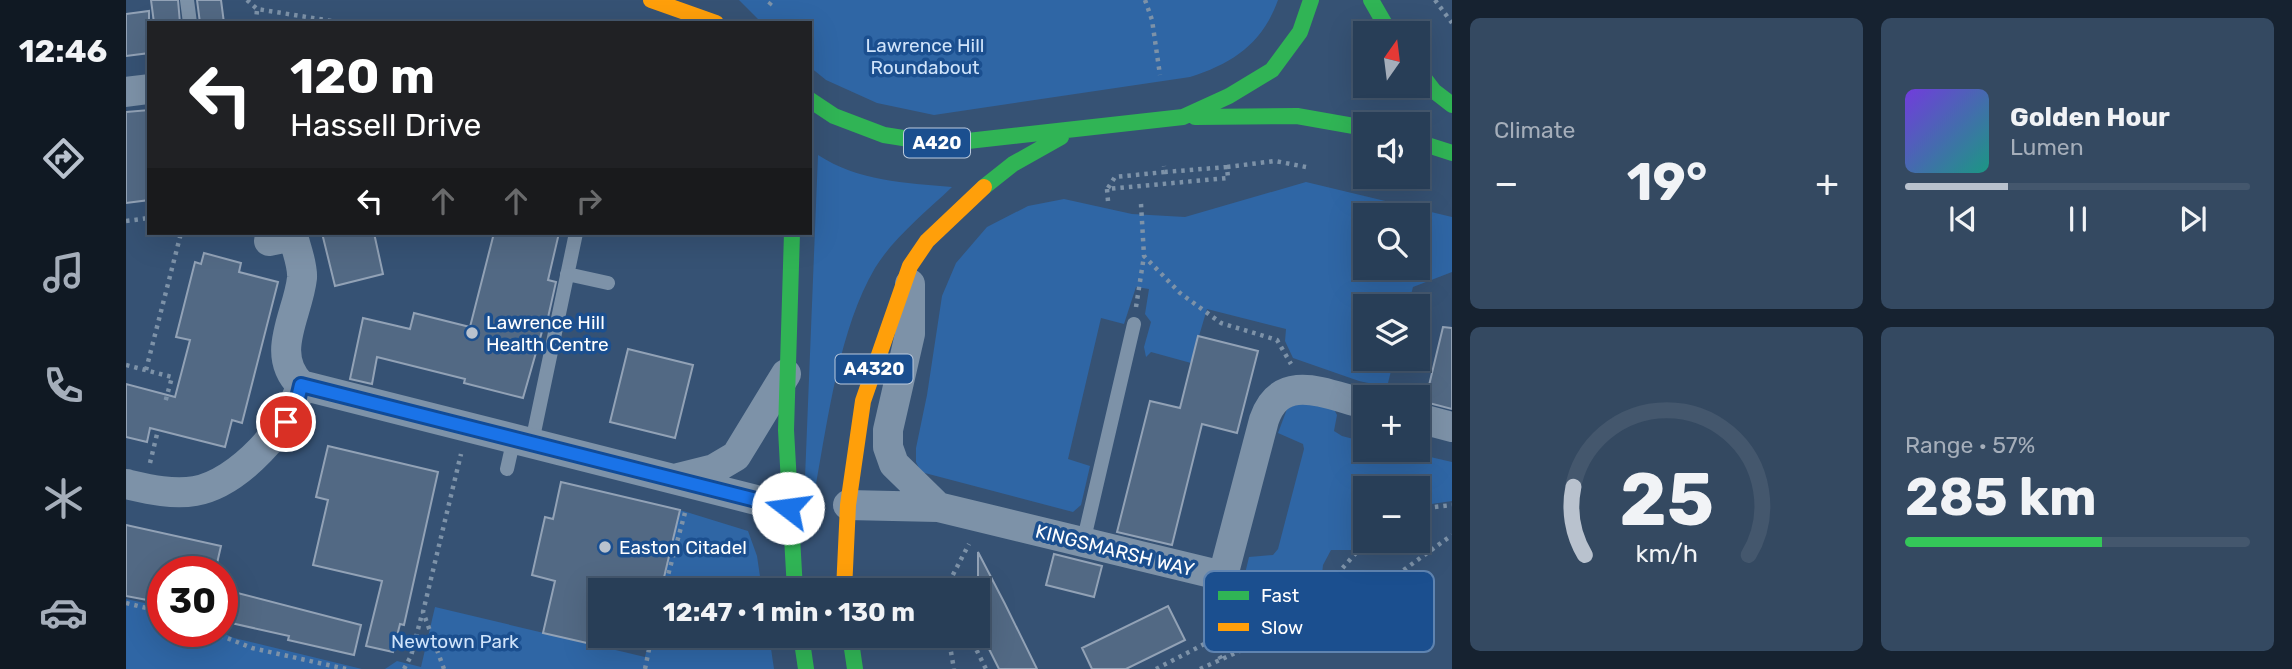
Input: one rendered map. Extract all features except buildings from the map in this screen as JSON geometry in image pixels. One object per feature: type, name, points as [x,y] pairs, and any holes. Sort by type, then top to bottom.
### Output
[{"type":"main road","points":[[651,0],[710,21]]},
{"type":"main road","points":[[695,0],[714,21]]},
{"type":"main road","name":"A420","points":[[1183,117],[1229,96],[1272,69],[1300,32],[1311,0]]},
{"type":"main road","points":[[1371,0],[1384,21]]},
{"type":"main road","points":[[1430,86],[1452,105]]},
{"type":"main road","name":"A420","points":[[812,101],[834,116],[884,135],[941,144],[1183,117],[1297,116],[1353,126]]},
{"type":"main road","name":"A4320","points":[[843,578],[842,506],[863,401],[911,266],[927,241],[969,198],[1013,164],[1072,131]]},
{"type":"main road","points":[[1430,146],[1452,153]]},
{"type":"main road","points":[[792,235],[786,374],[800,507],[796,578]]},
{"type":"main road","points":[[803,648],[806,669]]},
{"type":"main road","points":[[852,648],[855,669]]},
{"type":"street","points":[[126,92],[147,89]]},
{"type":"street","points":[[269,241],[293,236],[302,276],[285,352],[287,367],[301,385],[800,507]]},
{"type":"street","points":[[911,266],[910,334],[888,430],[888,447],[894,464],[938,507]]},
{"type":"street","points":[[685,481],[714,470],[736,456],[786,374]]},
{"type":"street","points":[[126,484],[182,492],[195,491],[217,482],[273,439],[296,406],[301,385]]},
{"type":"street","points":[[1224,571],[1266,414],[1281,393],[1305,389],[1353,401]]},
{"type":"street","points":[[1430,421],[1452,427]]},
{"type":"street","name":"KINGSMARSH WAY","points":[[842,506],[938,507],[1204,571]]},
{"type":"lane","points":[[187,0],[190,21]]},
{"type":"lane","points":[[507,469],[523,440],[576,235]]},
{"type":"lane","points":[[567,274],[608,283]]},
{"type":"lane","points":[[1083,542],[1134,324]]},
{"type":"path","points":[[247,0],[257,9],[332,21]]},
{"type":"path","points":[[1145,0],[1152,20],[1160,75]]},
{"type":"path","points":[[1436,0],[1452,23]]},
{"type":"path","points":[[256,21],[257,9]]},
{"type":"path","points":[[1108,201],[1107,188],[1115,177],[1164,169],[1227,167],[1275,161],[1306,167]]},
{"type":"path","points":[[1107,188],[1228,178],[1227,167]]},
{"type":"path","points":[[1134,324],[1144,256],[1141,204]]},
{"type":"path","points":[[126,221],[147,218]]},
{"type":"path","points":[[146,370],[180,235]]},
{"type":"path","points":[[1144,256],[1180,293],[1221,323],[1278,340],[1305,389]]},
{"type":"path","points":[[126,365],[172,377],[165,403]]},
{"type":"path","points":[[404,669],[411,656],[423,612],[467,426]]},
{"type":"path","points":[[666,578],[685,481]]},
{"type":"path","points":[[1430,508],[1452,505]]},
{"type":"path","points":[[951,578],[960,556],[988,519]]},
{"type":"path","points":[[1402,571],[1452,535]]},
{"type":"path","points":[[1339,571],[1356,553]]},
{"type":"path","points":[[126,603],[147,608]]},
{"type":"path","points":[[423,612],[444,669]]},
{"type":"path","points":[[238,642],[346,669]]},
{"type":"path","points":[[1156,669],[1204,644]]},
{"type":"path","points":[[645,669],[649,648]]},
{"type":"path","points":[[950,648],[954,669]]},
{"type":"path","points":[[976,648],[986,669]]},
{"type":"path","points":[[1218,652],[1221,659]]},
{"type":"path","points":[[1200,669],[1236,652]]},
{"type":"green space","name":"Lawrence Hill Roundabout","points":[[739,0],[1278,0],[1264,29],[1244,50],[1220,65],[1190,77],[934,115],[877,103],[826,80],[812,69],[812,21],[760,21]]},
{"type":"green space","points":[[818,155],[849,170],[882,179],[952,187],[891,246],[875,268],[863,292],[837,373],[816,484],[810,487],[805,478]]},
{"type":"green space","points":[[1306,182],[1394,203],[1353,203],[1353,280],[1430,280],[1430,212],[1452,217],[1452,272],[1413,287],[1411,294],[1353,294],[1353,371],[1391,371],[1388,385],[1359,381],[1293,358],[1285,341],[1286,329],[1207,309],[1191,363],[1151,352],[1146,357],[1144,347],[1151,322],[1145,314],[1149,289],[1136,287],[1124,324],[1101,318],[1068,459],[1090,466],[1081,505],[1073,512],[921,472],[916,462],[916,448],[942,296],[956,263],[987,227],[1028,206],[1064,199],[1132,214],[1185,217]]},
{"type":"green space","points":[[1300,402],[1334,409],[1337,415],[1334,431],[1353,439],[1353,462],[1430,462],[1430,457],[1452,462],[1452,501],[1430,504],[1430,476],[1353,476],[1353,550],[1331,550],[1322,571],[1246,571],[1249,557],[1273,555],[1278,549],[1304,449],[1303,444],[1278,433],[1287,409]]},
{"type":"green space","points":[[680,510],[748,531],[757,556],[760,578],[664,578]]},
{"type":"green space","name":"Newtown Park","points":[[126,599],[147,604],[147,647],[238,647],[238,639],[362,669],[126,669]]},
{"type":"green space","name":"Newtown Park","points":[[435,607],[588,643],[588,648],[607,648],[645,657],[647,648],[771,648],[774,669],[385,669],[397,661],[421,667]]},
{"type":"traffic: fast","points":[[812,101],[834,116],[884,135],[941,144],[1183,117],[1229,96],[1272,70],[1300,32],[1311,0]]},
{"type":"traffic: fast","points":[[1371,0],[1383,21]]},
{"type":"traffic: fast","points":[[1430,86],[1452,105]]},
{"type":"traffic: fast","points":[[1195,117],[1297,116],[1353,126]]},
{"type":"traffic: fast","points":[[984,187],[1013,164],[1061,137]]},
{"type":"traffic: fast","points":[[1430,146],[1452,153]]},
{"type":"traffic: fast","points":[[792,235],[786,430],[794,578]]},
{"type":"traffic: fast","points":[[803,648],[806,669]]},
{"type":"traffic: fast","points":[[852,648],[855,669]]},
{"type":"traffic: slow","points":[[651,0],[710,21]]},
{"type":"traffic: slow","points":[[845,578],[848,505],[863,401],[910,266],[927,241],[984,187]]},
{"type":"place","name":"Lawrence Hill Health Centre","points":[[472,333]]},
{"type":"place","name":"Easton Citadel","points":[[605,547]]},
{"type":"route","points":[[286,422],[296,406],[301,385],[678,478],[788,508]]}]
